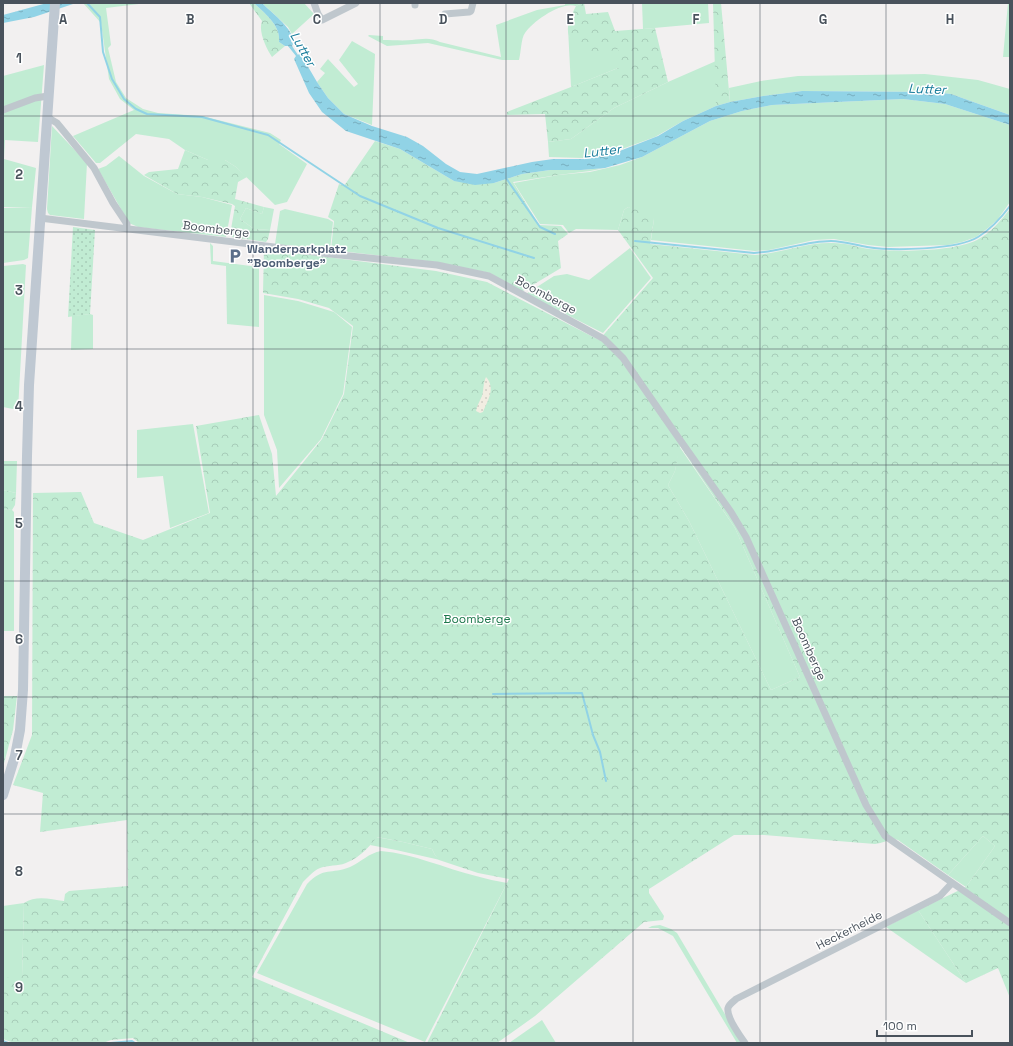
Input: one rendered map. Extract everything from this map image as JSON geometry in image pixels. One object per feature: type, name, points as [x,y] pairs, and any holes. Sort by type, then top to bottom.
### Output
[{"type":"street","points":[[3,795],[20,730],[23,690],[29,393],[55,3]]},
{"type":"street","points":[[314,3],[322,20],[356,3]]},
{"type":"street","points":[[445,14],[469,12],[471,11],[472,3]]},
{"type":"street","points":[[3,110],[35,98],[48,96]]},
{"type":"street","points":[[47,117],[57,123],[94,168],[113,203],[127,224],[127,229]]},
{"type":"street","name":"Boomberge","points":[[40,218],[330,254],[437,265],[489,276],[604,339],[623,358],[672,430],[731,512],[746,537],[866,805],[881,831],[885,836],[952,884]]},
{"type":"street","points":[[952,884],[1010,923]]},
{"type":"street","name":"Heckerheide","points":[[744,1043],[728,1014],[728,1007],[736,999],[940,896],[952,884]]},
{"type":"green space","points":[[83,3],[147,3],[106,8],[111,45],[108,48],[116,82],[126,98],[143,109],[158,113],[202,116],[270,133],[281,140],[279,144],[307,164],[287,202],[275,205],[236,167],[225,160],[208,160],[185,150],[169,139],[136,134],[100,163],[96,163],[73,136],[134,110],[120,99],[109,79],[101,23]]},
{"type":"green space","points":[[249,3],[254,3],[271,20],[277,30],[279,42],[285,46],[272,57],[265,44],[262,34],[262,21]]},
{"type":"green space","points":[[262,3],[304,3],[314,14],[292,34],[288,27]]},
{"type":"green space","points":[[565,3],[582,3],[576,6],[563,6],[548,13],[534,23],[524,35],[519,60],[502,60],[428,43],[387,46],[368,36],[383,36],[383,40],[433,39],[501,57],[496,25],[537,10],[565,5]]},
{"type":"green space","points":[[584,3],[586,14],[608,12],[615,31],[655,28],[668,82],[614,108],[571,139],[548,142],[545,114],[507,115],[507,112],[618,68],[618,49],[594,56],[576,45],[570,37],[568,27],[570,19],[576,6]]},
{"type":"green space","points":[[642,3],[708,3],[709,23],[643,29]]},
{"type":"green space","points":[[713,3],[721,3],[730,102],[716,106]]},
{"type":"green space","points":[[1008,3],[1010,3],[1010,57],[1003,57]]},
{"type":"green space","points":[[568,28],[570,37],[618,49],[618,68],[571,87]]},
{"type":"green space","points":[[352,41],[375,54],[372,125],[344,114],[328,98],[317,82],[325,73],[320,69],[328,59],[354,87],[358,84],[339,60]]},
{"type":"green space","points":[[716,61],[716,106],[683,121],[655,137],[611,153],[583,158],[549,157],[548,142],[571,139],[614,108]]},
{"type":"green space","points":[[44,65],[38,142],[5,140],[4,159],[36,168],[32,207],[3,207],[3,76]]},
{"type":"green space","points":[[925,74],[978,80],[1010,89],[1010,115],[951,94],[934,92],[802,91],[730,102],[729,88],[761,81],[798,76]]},
{"type":"green space","points":[[903,99],[945,104],[1010,125],[1010,202],[998,219],[976,237],[948,245],[888,247],[834,239],[814,240],[769,250],[755,251],[651,240],[654,219],[628,207],[624,210],[618,230],[576,229],[569,233],[563,225],[540,224],[514,183],[558,175],[590,172],[620,165],[642,157],[710,121],[742,111],[772,105]]},
{"type":"green space","points":[[52,126],[87,163],[84,219],[50,215],[48,213]]},
{"type":"green space","points":[[375,141],[400,149],[454,181],[494,183],[522,174],[550,170],[605,168],[513,182],[539,225],[561,226],[568,234],[558,241],[561,268],[521,292],[490,273],[436,262],[331,250],[334,221],[328,217],[339,184],[344,186]]},
{"type":"green space","points":[[185,150],[208,160],[225,160],[247,177],[238,182],[235,199],[264,207],[262,214],[246,208],[240,219],[254,229],[270,230],[266,242],[232,237],[230,235],[235,206],[232,204],[202,197],[177,194],[144,175],[149,172],[178,169]]},
{"type":"green space","points":[[119,156],[144,176],[177,194],[202,197],[232,205],[226,237],[138,227],[129,223],[98,169],[106,166]]},
{"type":"green space","points":[[32,207],[28,258],[3,263],[3,208]]},
{"type":"green space","points":[[264,207],[274,209],[270,230],[254,229],[240,219],[246,208],[262,214]]},
{"type":"green space","name":"Boomberge","points":[[628,207],[652,214],[654,219],[650,244],[755,255],[823,243],[894,251],[954,247],[977,240],[987,234],[1010,209],[1010,998],[998,968],[966,983],[918,910],[966,887],[995,846],[983,836],[948,875],[898,840],[875,844],[764,835],[734,835],[649,889],[649,893],[664,916],[663,920],[644,922],[535,1016],[497,1043],[427,1043],[509,879],[478,873],[439,860],[432,849],[377,837],[364,851],[352,860],[342,864],[317,869],[303,882],[252,977],[410,1043],[139,1043],[133,1038],[111,1040],[103,1043],[14,1043],[3,1039],[3,978],[22,977],[24,903],[38,898],[64,901],[65,894],[69,891],[128,886],[127,820],[40,832],[43,793],[13,785],[32,735],[33,493],[81,492],[94,523],[143,540],[210,513],[196,426],[259,415],[272,454],[276,496],[322,439],[344,394],[353,326],[329,308],[298,299],[263,293],[264,249],[436,271],[487,282],[599,340],[653,278],[618,230],[624,210]],"holes":[[[680,446],[735,528],[800,677],[771,690],[689,521],[668,485],[675,471]]]},
{"type":"green space","points":[[285,209],[328,219],[333,222],[330,250],[275,244],[280,211]]},
{"type":"green space","points":[[73,227],[95,230],[90,314],[68,317]]},
{"type":"green space","points":[[210,243],[213,246],[213,261],[257,267],[257,263],[259,263],[259,327],[227,324],[226,266],[211,264]]},
{"type":"green space","points":[[630,248],[651,278],[603,333],[526,294],[554,276],[567,274],[589,280]]},
{"type":"green space","points":[[26,265],[18,410],[3,407],[3,266]]},
{"type":"green space","points":[[264,295],[298,301],[334,312],[352,327],[343,394],[321,439],[279,488],[277,450],[264,415]]},
{"type":"green space","points":[[93,315],[93,349],[71,350],[72,316]]},
{"type":"green space","points":[[193,424],[209,513],[170,528],[163,476],[137,478],[137,430]]},
{"type":"green space","points":[[679,446],[735,528],[800,677],[771,690],[689,521],[668,485],[675,471]]},
{"type":"green space","points":[[3,461],[17,461],[16,493],[3,490]]},
{"type":"green space","points":[[3,490],[16,493],[15,505],[12,510],[3,509]]},
{"type":"green space","points":[[3,509],[12,510],[14,512],[14,631],[3,631]]},
{"type":"green space","points":[[3,696],[17,696],[13,730],[3,767]]},
{"type":"green space","points":[[983,836],[995,846],[966,887],[948,875]]},
{"type":"green space","points":[[376,837],[432,849],[440,860],[370,845]]},
{"type":"green space","points":[[381,851],[417,858],[464,873],[507,883],[425,1042],[257,973],[307,884],[313,878],[323,873],[350,867]]},
{"type":"green space","points":[[24,903],[22,978],[3,978],[3,906]]},
{"type":"green space","points":[[918,910],[966,983],[886,927]]},
{"type":"green space","points":[[660,925],[677,933],[742,1043],[737,1043],[673,936],[658,928],[648,928]]},
{"type":"green space","points":[[542,1020],[556,1043],[509,1043]]},
{"type":"sand","points":[[486,377],[489,381],[491,390],[483,412],[480,413],[476,411],[482,396]]},
{"type":"water","points":[[47,3],[76,3],[34,17],[3,23],[3,15]]},
{"type":"water","points":[[254,3],[262,3],[285,25],[293,39],[291,41],[293,44],[292,46],[298,55],[300,53],[328,98],[344,114],[372,126],[407,137],[423,146],[446,164],[460,172],[477,174],[532,162],[553,159],[584,159],[612,154],[658,136],[683,121],[716,106],[763,96],[802,91],[934,92],[951,94],[1010,115],[1010,125],[945,104],[903,99],[772,105],[742,111],[710,121],[642,157],[605,168],[550,170],[522,174],[494,183],[475,185],[454,181],[400,149],[346,131],[322,112],[309,93],[294,59],[296,56],[288,46],[285,46],[279,42],[279,36],[275,25]]},
{"type":"waterway","points":[[87,3],[100,17],[103,52],[112,79],[124,99],[136,109],[147,114],[202,117],[268,135],[360,196],[438,228],[534,258]]},
{"type":"waterway","points":[[506,178],[540,227],[555,234]]},
{"type":"waterway","points":[[635,241],[754,253],[773,251],[821,241],[892,249],[940,247],[955,245],[978,237],[996,223],[1010,206]]},
{"type":"waterway","points":[[493,694],[582,693],[593,735],[600,752],[606,781]]},
{"type":"waterway","points":[[3,1041],[8,1043]]},
{"type":"waterway","points":[[111,1043],[132,1041],[135,1043]]},
{"type":"place","name":"Wanderparkplatz \"Boomberge\"","points":[[235,256]]},
{"type":"water label","name":"Lutter","points":[[303,49]]},
{"type":"water label","name":"Lutter","points":[[927,89]]},
{"type":"water label","name":"Lutter","points":[[602,151]]}]
